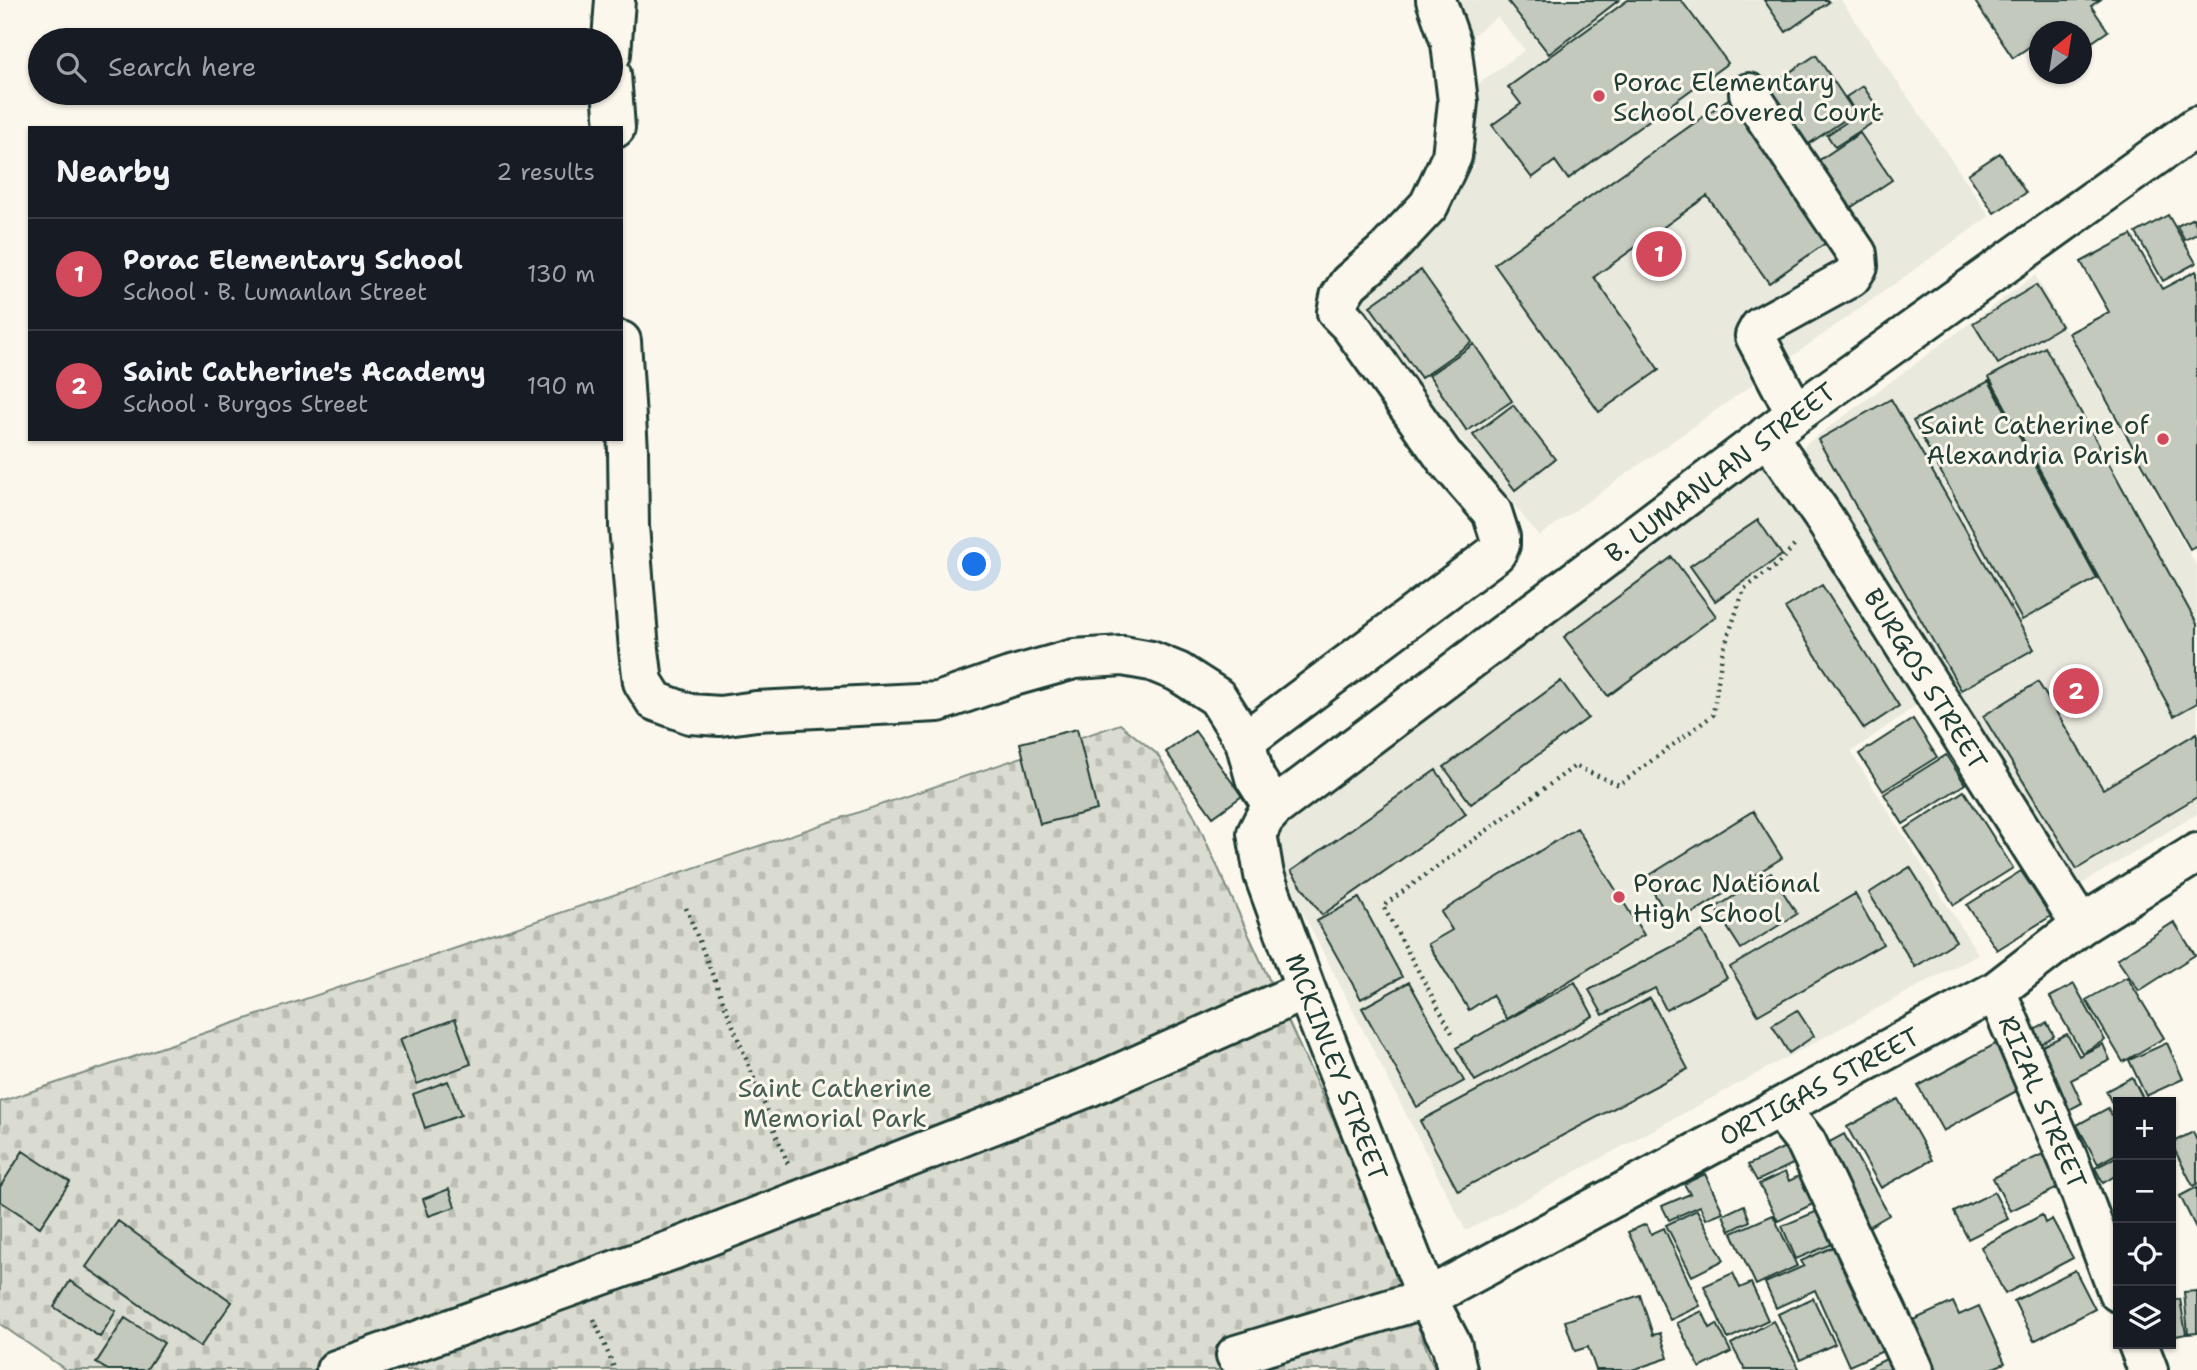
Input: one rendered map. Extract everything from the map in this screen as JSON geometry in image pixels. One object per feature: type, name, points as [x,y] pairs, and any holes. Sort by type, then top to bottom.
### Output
[{"type":"street","points":[[613,28],[615,0]]},
{"type":"street","points":[[1245,741],[1496,553],[1500,545],[1492,512],[1446,458],[1350,325],[1337,312],[1340,297],[1349,283],[1386,251],[1429,205],[1452,156],[1458,102],[1451,43],[1436,0]]},
{"type":"street","name":"BURGOS STREET","points":[[1749,93],[1857,254],[1858,266],[1852,277],[1760,327],[1755,336],[1782,424],[1824,517],[2081,925]]},
{"type":"street","points":[[613,105],[615,126]]},
{"type":"street","name":"B. LUMANLAN STREET","points":[[1265,820],[1782,424],[2197,126]]},
{"type":"street","points":[[623,372],[629,526],[639,650],[643,682],[655,701],[690,714],[720,716],[756,711],[938,702],[1010,677],[1074,659],[1123,656],[1151,661],[1178,672],[1217,697],[1245,741],[1265,820]]},
{"type":"street","name":"MCKINLEY STREET","points":[[1265,820],[1264,875],[1306,990],[1427,1298],[1452,1346],[1457,1370]]},
{"type":"street","name":"ORTIGAS STREET","points":[[1236,1355],[1427,1298],[1996,991],[2081,925],[2197,853]]},
{"type":"street","points":[[336,1370],[675,1249],[1091,1086],[1306,990]]},
{"type":"street","name":"RIZAL STREET","points":[[1996,991],[2068,1159],[2116,1286]]},
{"type":"street","points":[[1779,1108],[1805,1142],[1914,1370]]},
{"type":"street","points":[[2140,1349],[2148,1370]]},
{"type":"path","points":[[1452,1033],[1383,906],[1575,766],[1619,785],[1713,715],[1722,654],[1744,589],[1777,565],[1824,517]]},
{"type":"path","points":[[686,908],[802,1199]]},
{"type":"path","points":[[579,1283],[615,1370]]},
{"type":"shaded area","points":[[1448,0],[1841,0],[1990,216],[1539,536],[1342,292],[1474,167],[1478,84],[1525,50],[1497,17],[1464,42]]},
{"type":"shaded area","points":[[2035,275],[2197,567],[2197,814],[2080,885],[1801,448]]},
{"type":"shaded area","name":"Porac National High School","points":[[1774,452],[1931,695],[1851,752],[1978,954],[1466,1231],[1266,841]]},
{"type":"green space","name":"Saint Catherine Memorial Park","points":[[1120,724],[1157,754],[1193,813],[1359,1176],[1435,1370],[66,1370],[0,1324],[0,1102]]},
{"type":"building","points":[[1507,0],[1619,0],[1549,54]]},
{"type":"building","name":"Porac Elementary School Covered Court","points":[[1628,0],[1681,0],[1728,63],[1568,179],[1555,161],[1532,178],[1492,125],[1521,104],[1508,87]]},
{"type":"building","points":[[1764,0],[1827,0],[1829,2],[1786,32]]},
{"type":"building","points":[[1974,0],[2100,0],[2091,6],[2108,31],[2092,42],[2092,21],[2029,21],[2029,47],[2013,58]]},
{"type":"building","points":[[1816,55],[1855,113],[1804,147],[1766,88]]},
{"type":"building","points":[[1863,86],[1883,116],[1835,147],[1827,135],[1857,115],[1846,97]]},
{"type":"building","points":[[1730,98],[1830,240],[1769,283],[1707,196],[1594,277],[1659,370],[1599,412],[1494,264]]},
{"type":"building","points":[[1860,133],[1892,180],[1847,210],[1815,163]]},
{"type":"building","points":[[2000,153],[2026,193],[1994,213],[1968,174]]},
{"type":"building","points":[[2168,215],[2196,263],[2163,281],[2136,233]]},
{"type":"building","points":[[2193,218],[2197,234],[2185,240],[2177,226]]},
{"type":"building","name":"Saint Catherine of Alexandria Parish","points":[[2131,235],[2162,289],[2196,271],[2197,273],[2197,545],[2190,549],[2069,333],[2109,312],[2081,262]]},
{"type":"building","points":[[1421,270],[1472,342],[1421,378],[1370,306]]},
{"type":"building","points":[[2036,285],[2061,326],[1998,364],[1973,323]]},
{"type":"building","points":[[1474,344],[1512,401],[1467,431],[1429,375]]},
{"type":"building","points":[[2045,347],[2197,624],[2197,703],[2174,716],[1989,377]]},
{"type":"building","points":[[1989,381],[2097,578],[2022,620],[1913,421]]},
{"type":"building","points":[[1891,399],[2034,649],[1961,690],[1818,440]]},
{"type":"building","points":[[1513,405],[1555,459],[1515,490],[1473,435]]},
{"type":"building","points":[[1758,520],[1782,555],[1715,601],[1690,566]]},
{"type":"building","points":[[1672,557],[1716,616],[1608,696],[1564,637]]},
{"type":"building","points":[[1822,585],[1899,706],[1864,729],[1785,608]]},
{"type":"building","points":[[1561,681],[1588,718],[1471,804],[1444,767]]},
{"type":"building","points":[[2038,682],[2103,789],[2197,733],[2197,797],[2077,869],[1983,716]]},
{"type":"building","points":[[1913,719],[1937,757],[1883,791],[1859,754]]},
{"type":"building","points":[[1077,729],[1097,810],[1040,824],[1020,743]]},
{"type":"building","points":[[1195,731],[1242,796],[1213,817],[1166,752]]},
{"type":"building","points":[[1946,755],[1965,784],[1903,824],[1884,794]]},
{"type":"building","points":[[1436,770],[1466,814],[1322,915],[1291,871]]},
{"type":"building","points":[[1964,791],[2013,868],[1954,905],[1905,829]]},
{"type":"building","points":[[1753,811],[1782,858],[1673,925],[1645,878]]},
{"type":"building","points":[[1577,828],[1644,935],[1507,1019],[1492,995],[1469,1010],[1428,944],[1452,930],[1441,912]]},
{"type":"building","points":[[1910,867],[1956,941],[1915,967],[1869,893]]},
{"type":"building","points":[[2021,871],[2051,916],[1997,950],[1967,905]]},
{"type":"building","points":[[1771,873],[1797,914],[1741,949],[1715,908]]},
{"type":"building","points":[[1855,894],[1883,944],[1758,1015],[1730,967]]},
{"type":"building","points":[[1359,898],[1402,977],[1361,999],[1317,921]]},
{"type":"building","points":[[2174,922],[2195,955],[2139,991],[2117,959]]},
{"type":"building","points":[[1702,931],[1727,978],[1666,1010],[1655,988],[1603,1015],[1589,990]]},
{"type":"building","points":[[2127,977],[2164,1038],[2123,1062],[2086,1000]]},
{"type":"building","points":[[1409,982],[1464,1081],[1417,1107],[1362,1008]]},
{"type":"building","points":[[1575,982],[1593,1016],[1475,1081],[1456,1048]]},
{"type":"building","points":[[2074,984],[2105,1040],[2082,1053],[2050,997]]},
{"type":"building","points":[[1650,998],[1688,1069],[1458,1191],[1420,1121]]},
{"type":"building","points":[[1797,1010],[1814,1036],[1789,1053],[1772,1025]]},
{"type":"building","points":[[455,1019],[471,1064],[417,1084],[400,1039]]},
{"type":"building","points":[[2047,1023],[2054,1036],[2037,1046],[2029,1033]]},
{"type":"building","points":[[2067,1034],[2079,1056],[2103,1044],[2110,1060],[2071,1080],[2082,1103],[2069,1110],[2038,1048]]},
{"type":"building","points":[[1997,1043],[2022,1088],[1943,1131],[1918,1086]]},
{"type":"building","points":[[2167,1043],[2183,1079],[2146,1096],[2129,1060]]},
{"type":"building","points":[[2132,1077],[2142,1097],[2113,1097],[2113,1106],[2106,1091]]},
{"type":"building","points":[[448,1081],[461,1115],[425,1128],[413,1094]]},
{"type":"building","points":[[1898,1099],[1932,1160],[1881,1188],[1847,1127]]},
{"type":"building","points":[[2108,1108],[2113,1118],[2113,1156],[2098,1164],[2077,1125]]},
{"type":"building","points":[[2193,1132],[2197,1141],[2197,1184],[2193,1186],[2176,1153],[2176,1140]]},
{"type":"building","points":[[1844,1134],[1889,1215],[1858,1233],[1813,1151]]},
{"type":"building","points":[[1787,1146],[1795,1163],[1757,1181],[1748,1165]]},
{"type":"building","points":[[23,1151],[70,1182],[40,1227],[0,1201],[0,1187]]},
{"type":"building","points":[[2049,1151],[2066,1184],[2010,1211],[1993,1178]]},
{"type":"building","points":[[2113,1159],[2113,1177],[2103,1183],[2095,1168]]},
{"type":"building","points":[[1785,1172],[1789,1181],[1807,1172],[1821,1200],[1778,1221],[1759,1184]]},
{"type":"building","points":[[1705,1174],[1723,1212],[1706,1219],[1700,1206],[1669,1220],[1662,1206],[1690,1194],[1684,1184]]},
{"type":"building","points":[[2197,1187],[2197,1230],[2180,1196]]},
{"type":"building","points":[[449,1189],[455,1207],[429,1216],[423,1199]]},
{"type":"building","points":[[1994,1192],[2008,1219],[1968,1239],[1954,1212]]},
{"type":"building","points":[[1744,1205],[1750,1221],[1730,1231],[1723,1215]]},
{"type":"building","points":[[1697,1210],[1724,1260],[1692,1276],[1666,1225]]},
{"type":"building","points":[[1820,1210],[1835,1243],[1796,1259],[1782,1226]]},
{"type":"building","points":[[1773,1215],[1797,1266],[1756,1285],[1732,1233]]},
{"type":"building","points":[[2042,1215],[2045,1223],[2052,1219],[2073,1258],[2005,1294],[1981,1247]]},
{"type":"building","points":[[118,1221],[232,1302],[200,1347],[86,1267]]},
{"type":"building","points":[[1646,1224],[1651,1234],[1664,1228],[1700,1306],[1670,1320],[1628,1232]]},
{"type":"building","points":[[1842,1243],[1890,1348],[1849,1366],[1815,1290],[1776,1308],[1765,1283],[1804,1266],[1801,1261]]},
{"type":"building","points":[[2075,1270],[2095,1309],[2034,1341],[2014,1301]]},
{"type":"building","points":[[1733,1273],[1740,1288],[1751,1283],[1768,1320],[1728,1339],[1704,1286]]},
{"type":"building","points":[[70,1281],[116,1311],[100,1337],[54,1307]]},
{"type":"building","points":[[2197,1291],[2197,1333],[2188,1334],[2184,1292]]},
{"type":"building","points":[[1640,1295],[1653,1335],[1660,1333],[1668,1358],[1632,1370],[1596,1370],[1588,1347],[1575,1351],[1565,1321]]},
{"type":"building","points":[[1813,1298],[1835,1344],[1800,1360],[1778,1314]]},
{"type":"building","points":[[2180,1299],[2186,1334],[2176,1336],[2176,1300]]},
{"type":"building","points":[[1953,1302],[1959,1315],[1979,1306],[2005,1363],[1989,1370],[1922,1370],[1902,1325]]},
{"type":"building","points":[[1702,1311],[1710,1328],[1717,1324],[1731,1352],[1700,1368],[1677,1323]]},
{"type":"building","points":[[125,1318],[164,1343],[146,1370],[108,1370],[96,1363]]},
{"type":"building","points":[[1773,1321],[1800,1370],[1745,1370],[1731,1344]]},
{"type":"building","points":[[1890,1357],[1896,1370],[1869,1370],[1868,1368]]},
{"type":"place","name":"Porac Elementary School Covered Court","points":[[1599,96]]},
{"type":"place","name":"Porac Elementary School","points":[[1659,254]]},
{"type":"place","name":"Saint Catherine of Alexandria Parish","points":[[2163,439]]},
{"type":"place","name":"Saint Catherine's Academy","points":[[2076,691]]},
{"type":"place","name":"Porac National High School","points":[[1619,897]]}]
